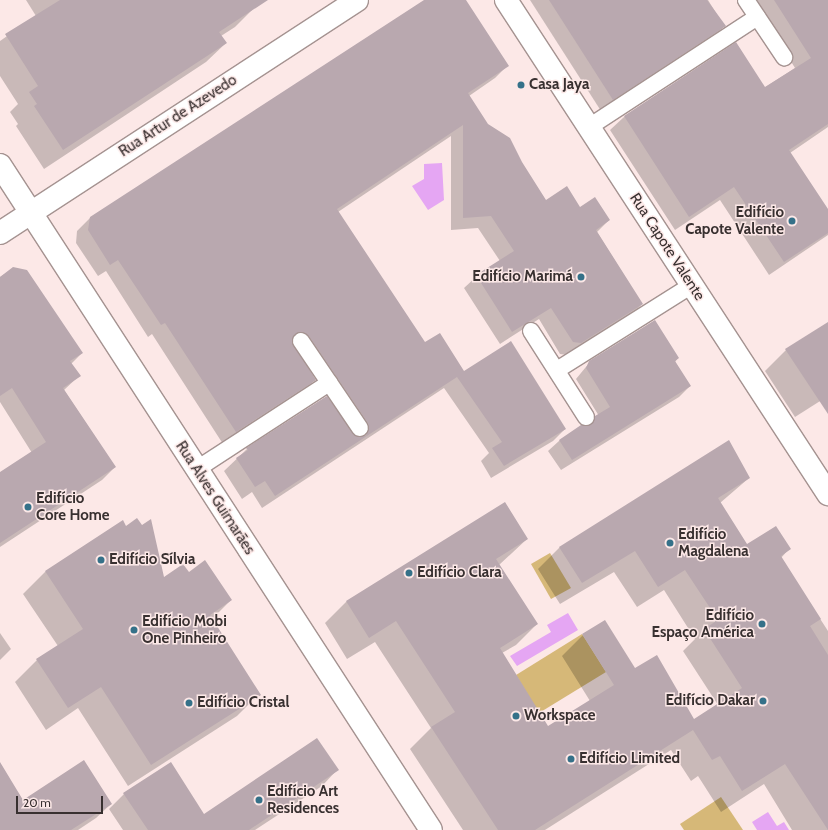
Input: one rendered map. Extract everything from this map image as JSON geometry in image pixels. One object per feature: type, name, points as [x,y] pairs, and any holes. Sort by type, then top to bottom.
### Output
[{"type":"street","name":"Rua Artur de Azevedo","points":[[0,233],[357,0]]},
{"type":"street","name":"Rua Capote Valente","points":[[506,0],[828,494]]},
{"type":"street","name":"Rua Alves Guimarães","points":[[0,165],[431,830]]},
{"type":"lane","points":[[746,0],[784,57]]},
{"type":"lane","points":[[588,127],[757,17]]},
{"type":"lane","points":[[557,370],[692,285]]},
{"type":"lane","points":[[531,331],[586,417]]},
{"type":"lane","points":[[301,341],[360,428]]},
{"type":"lane","points":[[197,469],[329,382]]},
{"type":"shaded area","points":[[442,163],[444,200],[428,210],[412,186],[424,179],[424,164]]},
{"type":"shaded area","points":[[550,553],[571,588],[551,599],[531,564]]},
{"type":"shaded area","points":[[568,613],[578,630],[517,666],[510,656],[551,632],[547,625]]},
{"type":"shaded area","points":[[582,634],[606,672],[539,713],[516,675]]},
{"type":"shaded area","points":[[721,797],[743,830],[684,830],[680,824]]},
{"type":"shaded area","points":[[768,812],[777,826],[784,822],[789,830],[757,830],[752,822]]},
{"type":"building","points":[[60,0],[268,0],[219,32],[227,43],[63,150],[34,106],[37,104],[29,92],[38,86],[5,34]]},
{"type":"building","points":[[424,0],[466,0],[509,66],[468,93],[488,124],[510,138],[522,162],[546,200],[567,186],[580,207],[595,197],[610,220],[596,230],[643,304],[581,343],[573,342],[551,308],[512,332],[476,275],[514,251],[491,216],[463,218],[463,125],[337,209],[425,342],[440,333],[464,371],[511,341],[566,429],[504,466],[492,448],[502,442],[457,377],[275,496],[265,481],[255,487],[236,458],[248,450],[246,448],[327,396],[356,436],[366,436],[369,428],[368,423],[309,336],[300,332],[293,337],[292,342],[316,380],[236,432],[165,323],[161,325],[118,260],[110,265],[88,230],[90,217]]},
{"type":"building","points":[[549,0],[707,0],[726,26],[613,100]]},
{"type":"building","points":[[774,0],[828,0],[828,124],[789,150],[828,209],[828,233],[784,262],[734,187],[689,217],[624,116],[736,42],[765,87],[811,58]]},
{"type":"building","points":[[13,267],[27,270],[83,353],[70,361],[81,376],[63,388],[116,467],[0,543],[0,472],[46,442],[12,388],[0,396],[0,277]]},
{"type":"building","points":[[655,320],[679,358],[675,361],[691,386],[572,460],[559,440],[581,425],[591,425],[595,416],[610,407],[586,368],[589,361]]},
{"type":"building","points":[[828,322],[828,414],[785,349]]},
{"type":"building","points":[[729,440],[750,478],[718,498],[747,544],[776,526],[791,549],[781,556],[821,619],[810,626],[828,655],[828,830],[785,764],[742,791],[720,756],[712,760],[693,730],[535,830],[498,830],[431,727],[455,712],[396,621],[369,638],[346,601],[505,502],[528,539],[496,559],[538,624],[500,648],[548,726],[614,685],[582,634],[605,620],[635,668],[657,655],[694,719],[742,688],[704,629],[718,620],[685,570],[658,587],[635,551],[582,583],[559,547]]},
{"type":"building","points":[[137,518],[142,525],[151,519],[164,577],[183,564],[189,572],[205,560],[232,600],[210,615],[261,695],[151,765],[101,687],[68,708],[36,659],[83,629],[45,571],[123,520],[126,526]]},
{"type":"building","name":"Edifício Art Residences","points":[[317,738],[339,770],[249,830],[148,830],[123,793],[171,762],[204,814]]},
{"type":"building","points":[[84,760],[112,804],[71,830],[0,830],[0,762],[23,800]]},
{"type":"place","name":"Casa Jaya","points":[[521,85]]},
{"type":"place","name":"Edifício Capote Valente","points":[[792,221]]},
{"type":"place","name":"Edifício Marimá","points":[[581,277]]},
{"type":"place","name":"Edifício Core Home","points":[[28,507]]},
{"type":"place","name":"Edifício Magdalena","points":[[670,543]]},
{"type":"place","name":"Edifício Sílvia","points":[[101,560]]},
{"type":"place","name":"Edifício Clara","points":[[409,573]]},
{"type":"place","name":"Edifício Espaço América","points":[[762,624]]},
{"type":"place","name":"Edifício Mobi One Pinheiro","points":[[134,630]]},
{"type":"place","name":"Edifício Dakar","points":[[763,701]]},
{"type":"place","name":"Edifício Cristal","points":[[189,703]]},
{"type":"place","name":"Workspace","points":[[516,716]]},
{"type":"place","name":"Edifício Limited","points":[[571,759]]},
{"type":"place","name":"Edifício Art Residences","points":[[259,800]]}]
